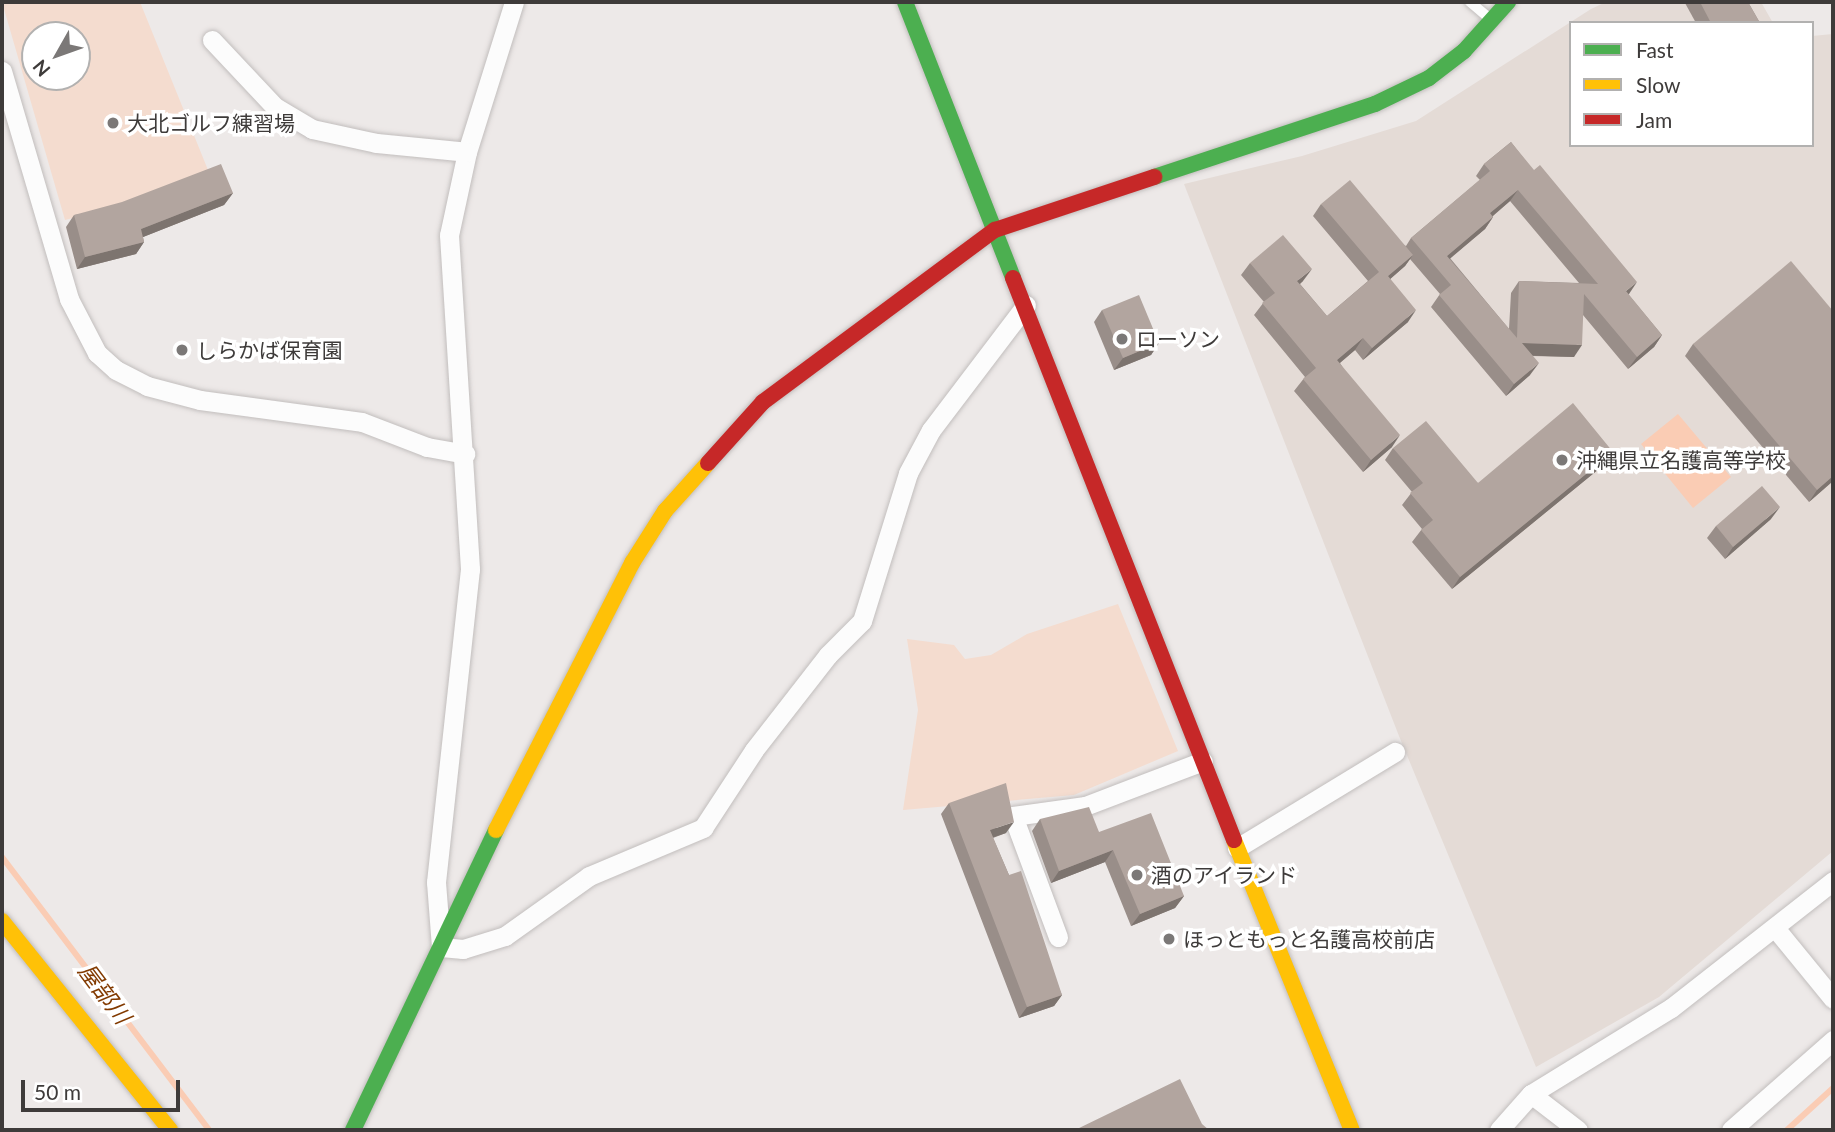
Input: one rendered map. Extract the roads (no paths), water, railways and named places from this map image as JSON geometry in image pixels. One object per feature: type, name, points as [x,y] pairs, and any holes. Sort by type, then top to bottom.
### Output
[{"type":"street","points":[[441,947],[436,882],[470,569],[465,454],[449,234],[467,152],[514,2]]},
{"type":"street","points":[[905,2],[1237,848],[1352,1130]]},
{"type":"street","points":[[353,1130],[590,643],[665,511],[764,402],[848,335],[995,230],[1375,104],[1429,78],[1493,22],[1508,2]]},
{"type":"street","points":[[212,40],[275,107],[312,129],[376,143],[467,152]]},
{"type":"street","points":[[2,71],[69,299],[97,353],[117,370],[147,386],[200,400],[362,422],[427,447],[465,454]]},
{"type":"street","points":[[441,947],[463,949],[505,936],[589,876],[703,828],[754,750],[828,654],[862,621],[908,472],[931,430],[1026,305]]},
{"type":"street","points":[[1237,848],[1395,752]]},
{"type":"street","points":[[1058,937],[1013,817],[1085,806],[1203,761]]},
{"type":"street","points":[[1499,1130],[1531,1094],[1671,1009],[1776,929],[1833,881]]},
{"type":"street","points":[[2,921],[170,1130]]},
{"type":"street","points":[[1776,929],[1833,999]]},
{"type":"street","points":[[1731,1130],[1833,1040]]},
{"type":"street","points":[[1531,1094],[1578,1130]]},
{"type":"lane","points":[[1470,2],[1493,22]]},
{"type":"waterway","name":"屋部川","points":[[2,857],[209,1130]]},
{"type":"waterway","points":[[1787,1130],[1833,1088]]},
{"type":"place","name":"大北ゴルフ練習場","points":[[113,123]]},
{"type":"place","name":"ローソン","points":[[1122,339]]},
{"type":"place","name":"しらかば保育園","points":[[182,350]]},
{"type":"place","name":"沖縄県立名護高等学校","points":[[1562,460]]},
{"type":"place","name":"酒のアイランド","points":[[1137,875]]},
{"type":"place","name":"ほっともっと名護高校前店","points":[[1169,939]]}]
